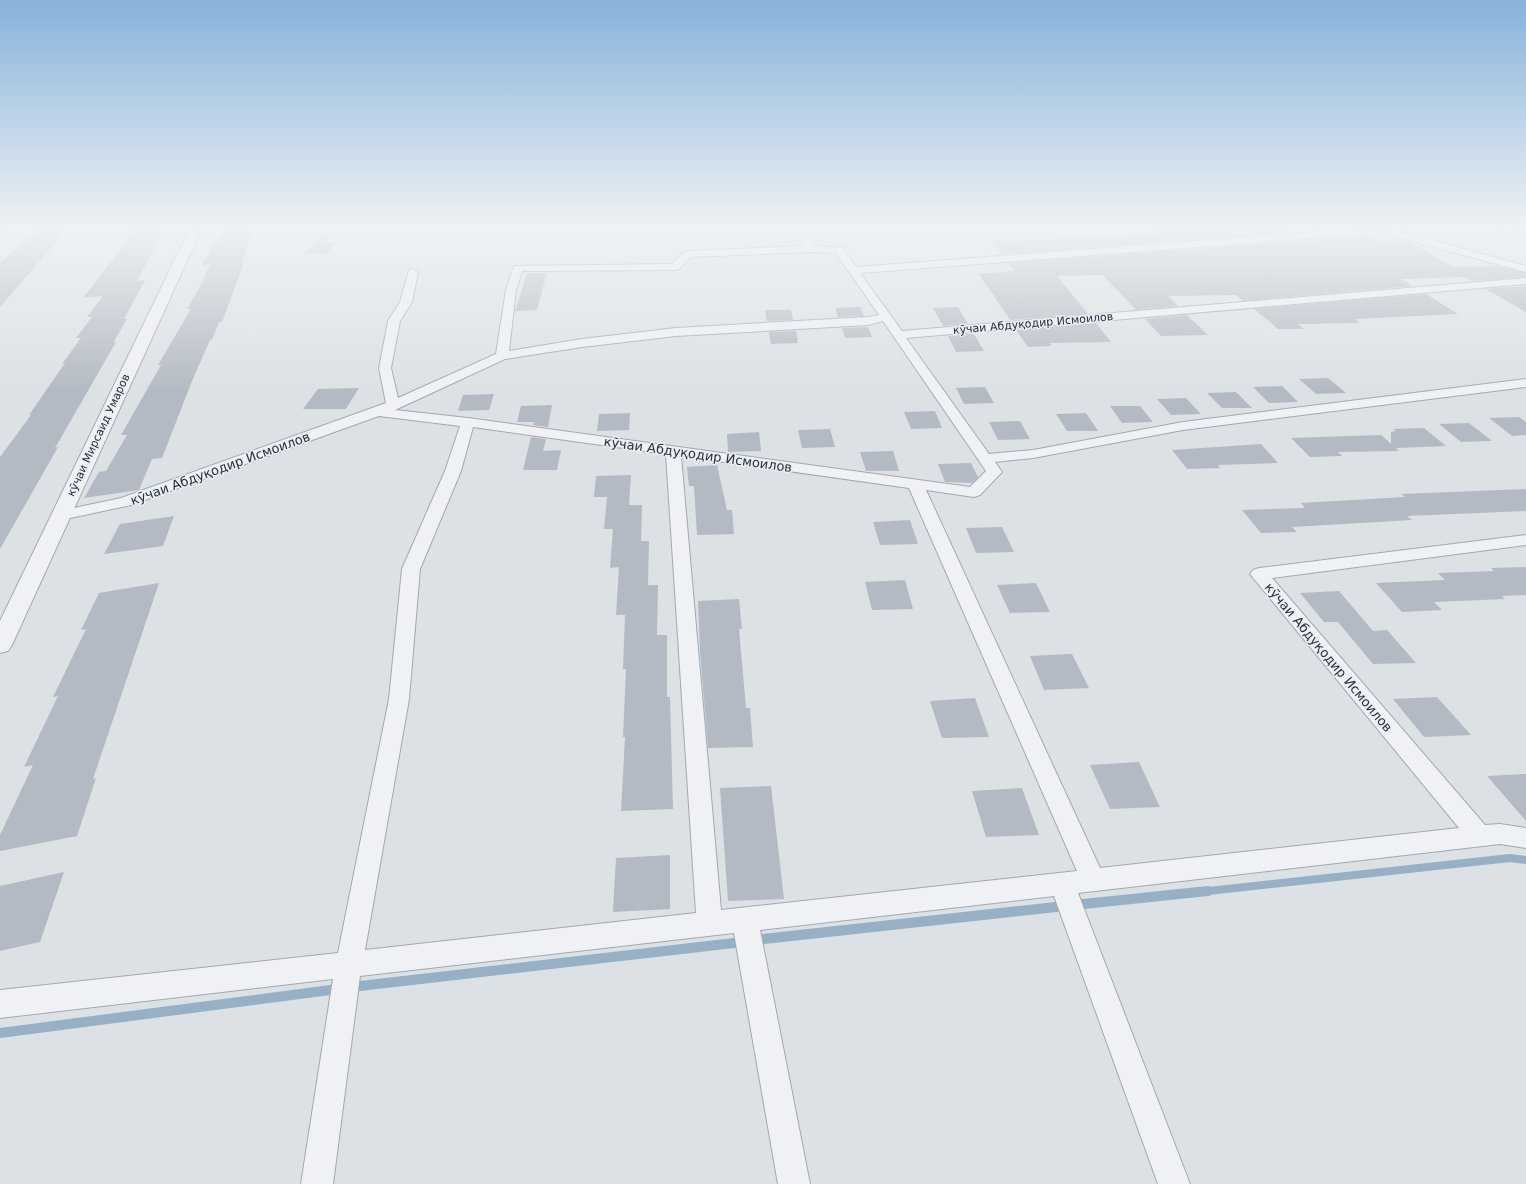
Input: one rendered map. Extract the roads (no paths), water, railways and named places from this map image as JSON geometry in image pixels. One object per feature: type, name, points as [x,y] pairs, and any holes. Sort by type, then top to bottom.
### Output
[{"type":"street","name":"кӯчаи Мирсаид Умаров","points":[[0,645],[171,281]]},
{"type":"street","points":[[393,405],[385,368],[394,321],[406,302],[411,281]]},
{"type":"street","name":"кӯчаи Абдуқодир Исмоилов","points":[[502,356],[511,290],[514,281]]},
{"type":"street","name":"кӯчаи Абдуқодир Исмоилов","points":[[378,412],[468,422],[974,492],[994,472],[861,281]]},
{"type":"street","name":"кӯчаи Абдуқодир Исмоилов","points":[[898,335],[1523,281]]},
{"type":"street","name":"кӯчаи Абдуқодир Исмоилов","points":[[61,515],[125,502],[378,412],[502,356],[582,343],[676,332],[868,321],[886,317]]},
{"type":"street","points":[[984,458],[1033,454],[1183,426],[1526,384]]},
{"type":"street","points":[[317,1184],[346,980],[399,700],[411,569],[453,471],[468,422]]},
{"type":"street","points":[[673,451],[709,924]]},
{"type":"street","points":[[915,484],[1093,880]]},
{"type":"street","name":"кӯчаи Абдуқодир Исмоилов","points":[[1480,836],[1259,574],[1526,540]]},
{"type":"street","points":[[0,1004],[346,980],[709,924],[748,934],[1093,880],[1500,834],[1526,838]]},
{"type":"street","points":[[1062,884],[1174,1184]]},
{"type":"street","points":[[748,934],[794,1184]]},
{"type":"waterway","points":[[1199,892],[1510,858],[1526,860]]},
{"type":"waterway","points":[[1074,905],[1208,891]]},
{"type":"waterway","points":[[754,940],[1065,906]]},
{"type":"waterway","points":[[351,987],[743,942]]},
{"type":"waterway","points":[[0,1033],[338,989]]}]
